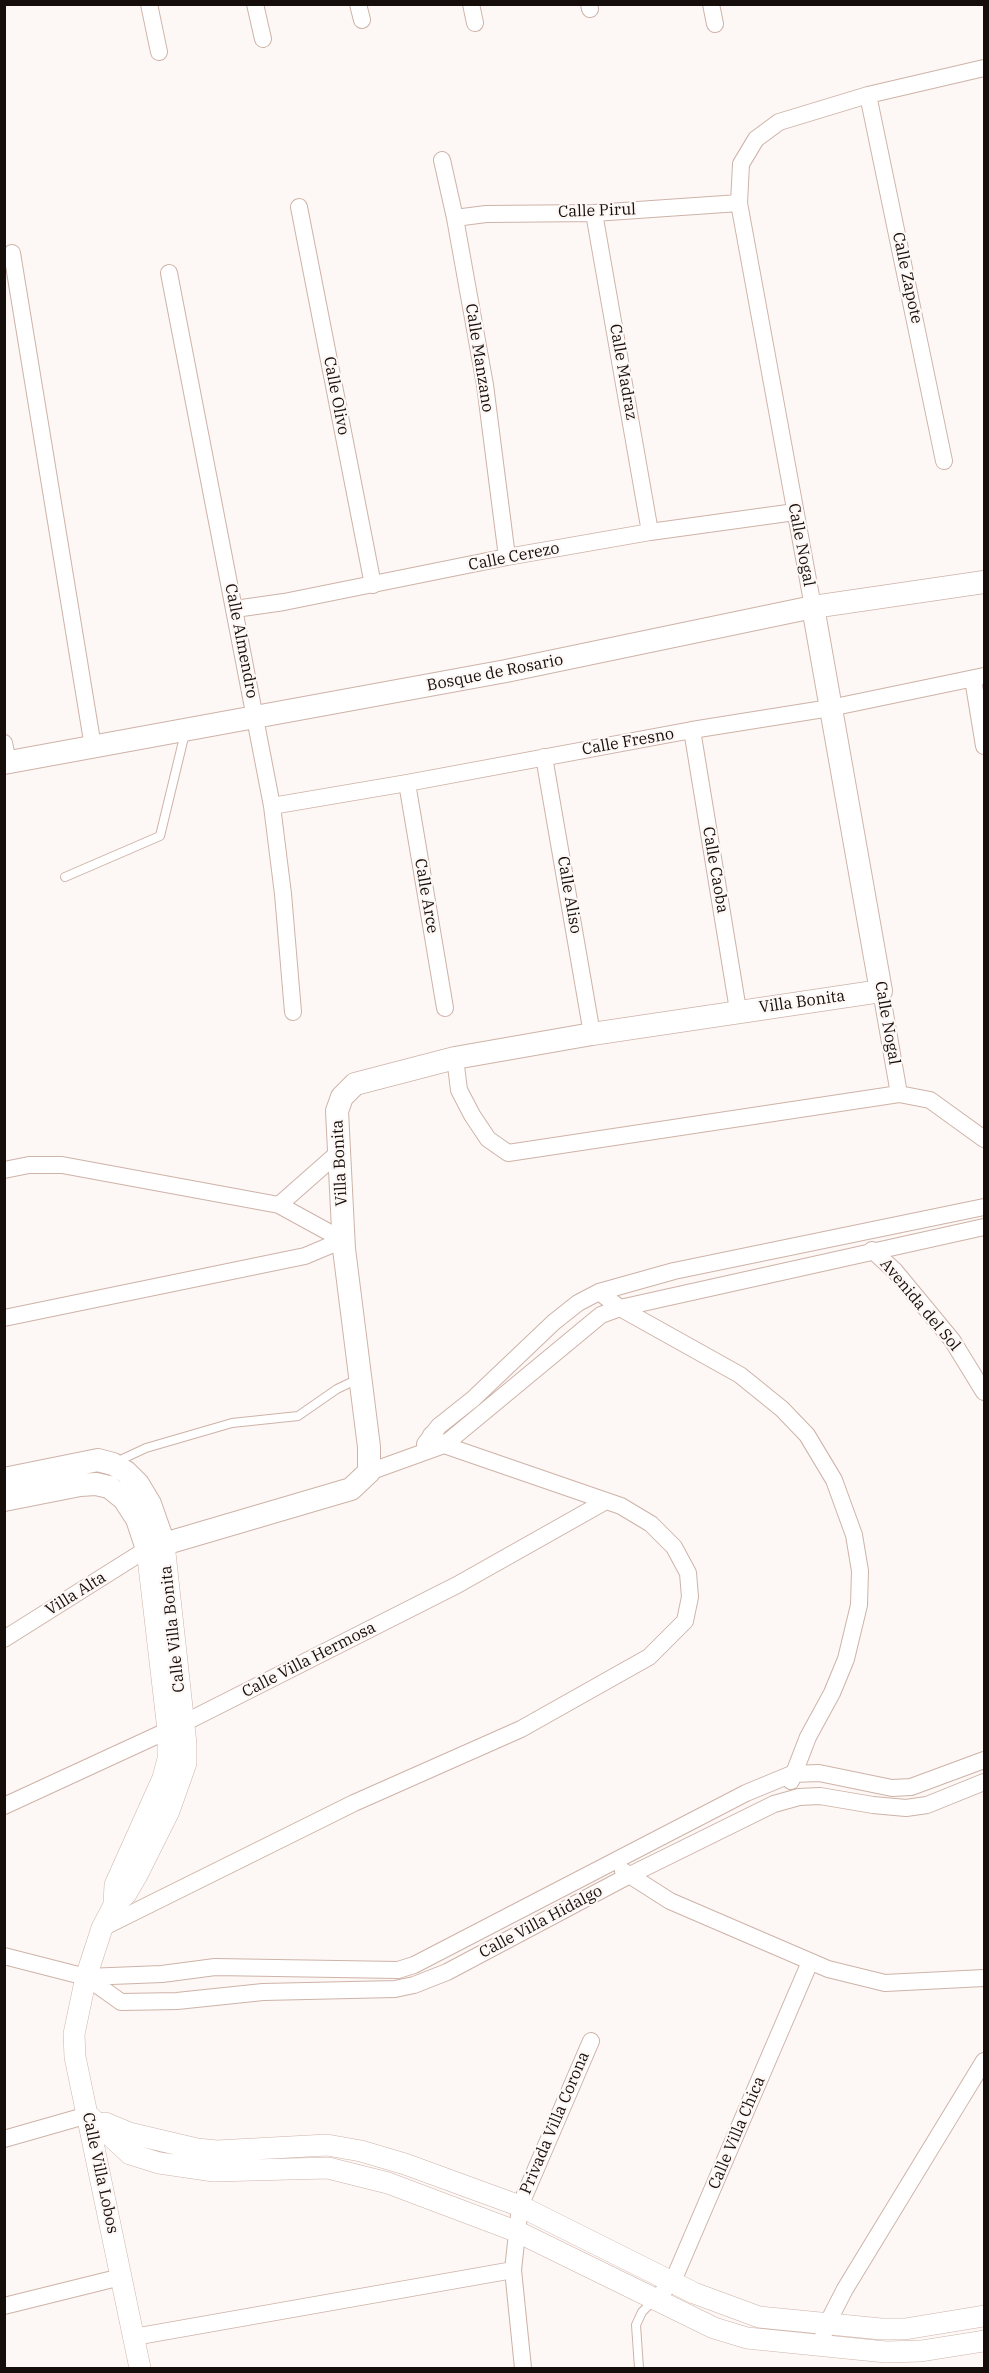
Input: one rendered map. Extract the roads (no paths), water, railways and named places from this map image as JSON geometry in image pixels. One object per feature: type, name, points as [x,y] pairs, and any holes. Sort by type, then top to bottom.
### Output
[{"type":"main road","name":"Bosque de Rosario","points":[[6,756],[93,747],[506,671],[813,608],[984,582]]},
{"type":"main road","name":"Calle Nogal","points":[[813,608],[881,991]]},
{"type":"main road","name":"Villa Bonita","points":[[369,1472],[369,1447],[343,1240],[337,1111],[342,1097],[355,1084],[455,1058],[738,1011],[881,991]]},
{"type":"main road","points":[[4,1479],[98,1460],[112,1464]]},
{"type":"main road","name":"Calle Villa Bonita","points":[[112,1464],[126,1472],[138,1484],[150,1504],[156,1547]]},
{"type":"main road","points":[[156,1547],[351,1489],[369,1472]]},
{"type":"main road","points":[[4,1500],[80,1485],[96,1484],[109,1487]]},
{"type":"main road","name":"Calle Villa Bonita","points":[[109,1487],[124,1499],[156,1547]]},
{"type":"street","points":[[149,4],[159,52]]},
{"type":"street","points":[[255,4],[263,39]]},
{"type":"street","points":[[471,4],[475,23]]},
{"type":"street","points":[[711,4],[715,24]]},
{"type":"street","name":"Calle Nogal","points":[[813,608],[739,203],[741,164],[756,139],[779,122],[868,94],[984,68]]},
{"type":"street","name":"Calle Zapote","points":[[868,94],[944,461]]},
{"type":"street","name":"Calle Manzano","points":[[442,160],[455,218],[485,386],[507,557]]},
{"type":"street","name":"Calle Pirul","points":[[455,218],[486,214],[594,213],[739,203]]},
{"type":"street","name":"Calle Olivo","points":[[299,207],[374,585]]},
{"type":"street","name":"Calle Madraz","points":[[594,213],[621,354],[650,532]]},
{"type":"street","points":[[12,253],[93,747]]},
{"type":"street","name":"Calle Almendro","points":[[169,273],[272,806],[283,894],[293,1012]]},
{"type":"street","name":"Calle Cerezo","points":[[235,609],[284,602],[507,557],[650,532],[795,512]]},
{"type":"street","points":[[979,677],[984,746]]},
{"type":"street","name":"Calle Fresno","points":[[272,806],[692,730],[831,708],[979,677]]},
{"type":"street","name":"Calle Caoba","points":[[692,730],[738,1011]]},
{"type":"street","name":"Calle Aliso","points":[[544,756],[592,1034]]},
{"type":"street","name":"Calle Arce","points":[[408,783],[445,1008]]},
{"type":"street","name":"Calle Nogal","points":[[881,991],[899,1094]]},
{"type":"street","points":[[455,1058],[459,1090],[472,1115],[488,1139],[508,1153],[899,1094],[930,1100],[984,1139]]},
{"type":"street","points":[[279,1205],[339,1152]]},
{"type":"street","points":[[4,1170],[29,1165],[62,1165],[279,1205],[343,1240]]},
{"type":"street","points":[[437,1440],[554,1322],[578,1303],[599,1292],[674,1270],[984,1207]]},
{"type":"street","points":[[369,1472],[418,1455],[597,1317],[620,1308],[872,1250],[984,1227]]},
{"type":"street","points":[[4,1318],[305,1256],[343,1240]]},
{"type":"street","name":"Avenida del Sol","points":[[872,1250],[896,1271],[952,1340],[984,1392]]},
{"type":"street","points":[[599,1292],[620,1308],[740,1375],[782,1409],[807,1435],[834,1480],[854,1535],[860,1571],[859,1605],[842,1668],[792,1774],[789,1800]]},
{"type":"street","points":[[102,1928],[354,1803],[522,1729],[649,1657],[684,1621],[690,1597],[688,1573],[674,1547],[651,1524],[621,1506],[437,1440]]},
{"type":"street","name":"Calle Villa Hermosa","points":[[4,1806],[176,1727],[456,1585],[606,1501]]},
{"type":"street","name":"Villa Alta","points":[[4,1639],[156,1547]]},
{"type":"street","name":"Calle Villa Bonita","points":[[86,1977],[102,1928],[114,1905],[115,1885],[163,1778],[176,1727],[156,1547]]},
{"type":"street","name":"Calle Villa Hidalgo","points":[[4,1956],[86,1977],[162,1974],[214,1967],[398,1970],[424,1960],[746,1793],[792,1774],[819,1773],[892,1788],[911,1787],[984,1760]]},
{"type":"street","name":"Calle Villa Hidalgo","points":[[86,1977],[120,2002],[177,2001],[263,1992],[395,1989],[414,1985],[447,1972],[628,1876],[774,1804],[800,1797],[820,1796],[873,1806],[906,1808],[927,1805],[984,1782]]},
{"type":"street","points":[[614,1862],[628,1876],[670,1901],[828,1970],[885,1983],[984,1978]]},
{"type":"street","name":"Calle Villa Chica","points":[[656,2299],[673,2280],[810,1962]]},
{"type":"street","name":"Calle Villa Lobos","points":[[86,1977],[74,2034],[75,2057],[140,2368]]},
{"type":"street","name":"Privada Villa Corona","points":[[523,2368],[513,2270],[520,2206],[591,2041]]},
{"type":"street","points":[[820,2346],[827,2324],[845,2289],[984,2061]]},
{"type":"street","points":[[88,2115],[130,2154],[159,2163],[214,2171],[328,2168],[388,2183],[518,2232],[714,2328],[747,2338],[886,2352],[921,2351],[984,2341]]},
{"type":"street","points":[[4,2139],[88,2115],[129,2133],[197,2149],[217,2151],[327,2145],[362,2151],[405,2164],[520,2206],[705,2297],[759,2317],[881,2329],[905,2329],[984,2316]]},
{"type":"street","points":[[134,2337],[513,2270]]},
{"type":"street","points":[[4,2306],[122,2277]]},
{"type":"lane","points":[[65,877],[160,836],[186,730]]},
{"type":"lane","points":[[109,1487],[112,1464],[146,1448],[232,1423],[298,1416],[337,1389],[361,1378]]},
{"type":"lane","points":[[639,2368],[636,2325],[642,2312],[656,2299]]}]
